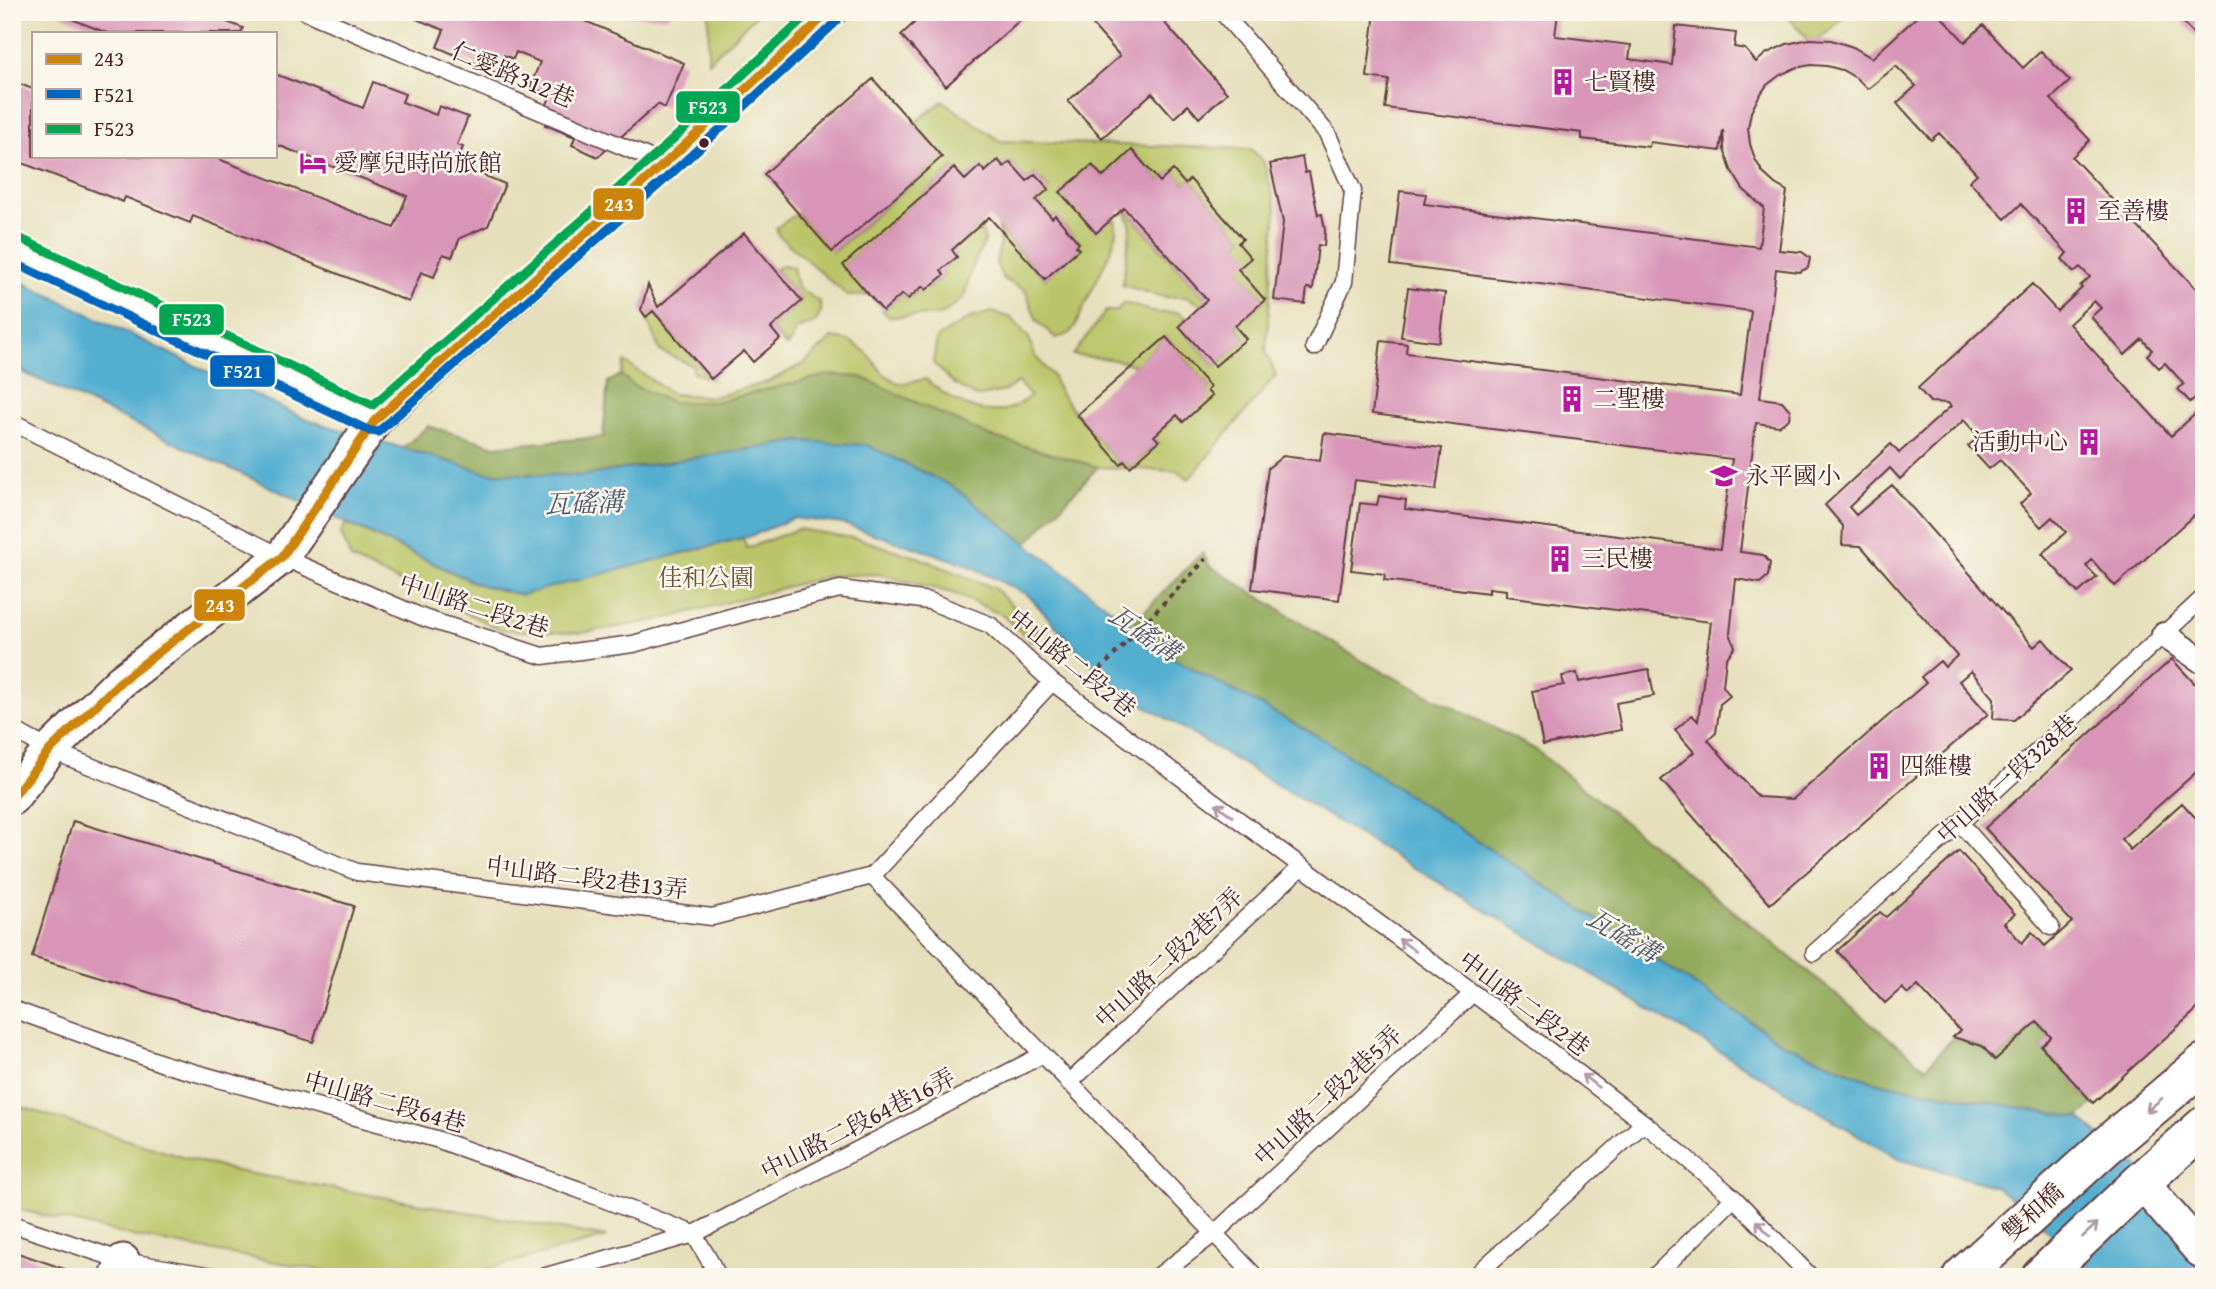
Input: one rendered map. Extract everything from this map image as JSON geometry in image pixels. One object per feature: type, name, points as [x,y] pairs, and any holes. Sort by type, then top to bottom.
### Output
[{"type":"street","points":[[12,798],[50,750],[120,682],[282,557],[375,420],[664,164],[821,15]]},
{"type":"street","points":[[2164,635],[2204,662]]},
{"type":"street","name":"雙和橋","points":[[1962,1277],[2105,1147],[2204,1063]]},
{"type":"street","points":[[2041,1277],[2204,1126]]},
{"type":"street","points":[[2141,1182],[2204,1252]]},
{"type":"lane","name":"仁愛路312巷","points":[[306,12],[664,164]]},
{"type":"lane","points":[[1222,12],[1326,133],[1353,191],[1344,282],[1314,347]]},
{"type":"lane","points":[[12,248],[375,420]]},
{"type":"lane","name":"中山路二段2巷","points":[[12,422],[282,557],[424,618],[542,656],[633,643],[841,589],[929,601],[990,625],[1052,682],[1644,1123],[1734,1198],[1811,1277]]},
{"type":"lane","name":"中山路一段328巷","points":[[1814,953],[1960,823],[2204,597]]},
{"type":"lane","points":[[1052,682],[872,876],[1256,1277]]},
{"type":"lane","name":"中山路二段2巷13弄","points":[[12,729],[50,750],[357,872],[712,917],[872,876]]},
{"type":"lane","points":[[1960,823],[2051,928]]},
{"type":"lane","name":"中山路二段2巷7弄","points":[[1069,1083],[1301,867]]},
{"type":"lane","name":"中山路二段2巷5弄","points":[[1157,1277],[1215,1233],[1472,993]]},
{"type":"lane","name":"中山路二段64巷","points":[[12,1009],[167,1065],[436,1139],[695,1234]]},
{"type":"lane","name":"中山路二段64巷16弄","points":[[543,1277],[695,1234],[1042,1055]]},
{"type":"lane","points":[[1474,1277],[1644,1123]]},
{"type":"lane","points":[[1654,1277],[1734,1198]]},
{"type":"lane","points":[[12,1224],[120,1269],[219,1277]]},
{"type":"lane","points":[[695,1234],[719,1277]]},
{"type":"path","points":[[1093,677],[1206,559]]},
{"type":"green space","points":[[709,12],[756,12],[756,15],[708,62]]},
{"type":"green space","points":[[1784,12],[1850,12],[1813,45]]},
{"type":"green space","points":[[943,101],[1000,141],[1251,149],[1264,162],[1276,209],[1266,352],[1276,375],[1189,479],[1178,471],[1098,467],[989,436],[860,377],[828,375],[715,402],[670,402],[632,385],[621,375],[625,362],[672,394],[713,397],[768,382],[805,363],[832,338],[850,341],[866,352],[883,373],[899,384],[926,379],[963,404],[976,409],[1004,410],[1030,396],[1018,382],[1005,391],[976,397],[952,382],[933,363],[937,338],[970,318],[992,312],[1012,318],[1029,338],[1035,356],[1052,375],[1060,393],[1077,415],[1120,464],[1125,461],[1130,467],[1159,442],[1154,436],[1177,415],[1183,421],[1210,387],[1166,337],[1134,366],[1114,360],[1073,355],[1106,311],[1117,311],[1124,303],[1158,313],[1177,312],[1187,318],[1179,326],[1215,366],[1246,339],[1235,326],[1265,300],[1238,269],[1238,243],[1243,239],[1190,179],[1185,184],[1173,171],[1160,182],[1132,151],[1103,177],[1091,165],[1061,192],[1096,232],[1115,216],[1116,234],[1075,326],[1069,334],[1056,338],[1037,321],[1025,290],[1003,279],[996,263],[1000,244],[998,228],[1045,279],[1078,249],[1076,246],[1079,243],[1055,215],[1052,218],[1036,200],[1049,188],[1035,174],[1027,181],[1010,162],[1004,167],[998,161],[985,172],[980,166],[965,180],[954,168],[844,265],[870,295],[848,296],[779,236],[776,228],[798,213],[833,252],[941,158],[913,124]]},
{"type":"green space","points":[[1124,208],[1207,300],[1203,305],[1186,297],[1164,297],[1122,285],[1131,226]]},
{"type":"green space","points":[[980,224],[985,241],[972,268],[964,297],[942,315],[889,317],[883,311],[902,294],[908,299],[923,286],[927,290],[944,275],[941,270],[956,257],[952,250]]},
{"type":"green space","points":[[783,265],[793,267],[797,287],[820,302],[821,312],[815,323],[796,329],[792,341],[786,346],[771,328],[802,301],[775,269]]},
{"type":"green space","points":[[653,311],[711,379],[692,372],[694,366],[660,351],[646,317]]},
{"type":"green space","points":[[621,375],[632,385],[671,402],[715,402],[828,375],[861,377],[989,436],[1098,467],[1026,544],[952,486],[800,441],[581,476],[487,473],[403,448],[428,426],[496,446],[603,437],[608,382]]},
{"type":"green space","name":"佳和公園","points":[[346,523],[477,584],[521,594],[743,538],[747,548],[798,529],[859,539],[920,558],[994,588],[1040,632],[1031,641],[1001,614],[952,593],[878,574],[828,576],[664,619],[581,633],[502,630],[351,559],[341,533]]},
{"type":"green space","points":[[1202,553],[1210,566],[1364,662],[1535,749],[1926,1068],[1953,1037],[1982,1046],[1995,1060],[2037,1022],[2051,1037],[2041,1046],[2093,1103],[2079,1118],[1875,1082],[1784,1044],[1325,740],[1178,661],[1131,625]]},
{"type":"green space","points":[[12,1104],[236,1171],[607,1237],[457,1277],[359,1277],[136,1237],[12,1208]]},
{"type":"water","name":"瓦磘溝","points":[[12,277],[305,419],[487,473],[581,476],[800,441],[867,445],[952,486],[1178,661],[1325,740],[1784,1044],[1875,1082],[2079,1118],[2173,1195],[2204,1228],[2204,1277],[2102,1277],[1997,1187],[1898,1159],[1121,691],[1082,655],[1028,595],[966,564],[843,524],[794,518],[753,535],[521,595],[478,584],[12,367]]},
{"type":"building","points":[[54,12],[209,12],[208,15],[243,28],[241,32],[104,32]]},
{"type":"building","points":[[419,12],[564,12],[684,63],[665,108],[658,104],[598,157],[572,145],[575,137],[545,125],[547,118],[542,116],[551,95],[530,87],[540,62],[516,52],[513,59],[504,55],[497,73],[437,47],[444,30],[416,19]]},
{"type":"building","points":[[605,12],[669,12],[669,17],[605,15]]},
{"type":"building","points":[[926,12],[1029,12],[946,86],[901,35]]},
{"type":"building","points":[[1098,12],[1155,12],[1227,93],[1199,118],[1188,105],[1174,118],[1152,93],[1102,138],[1068,101],[1120,56],[1088,20]]},
{"type":"building","points":[[1375,12],[1558,12],[1555,36],[1631,45],[1629,59],[1672,65],[1676,26],[1736,33],[1734,47],[1745,49],[1756,62],[1767,53],[1787,44],[1809,39],[1831,40],[1853,47],[1872,58],[1922,12],[1937,12],[1965,42],[1983,25],[2023,68],[2041,51],[2070,81],[2051,99],[2090,140],[2072,157],[2204,297],[2204,405],[2196,397],[2190,402],[2178,389],[2184,384],[2165,363],[2159,368],[2147,355],[2152,350],[2142,339],[2125,355],[2091,317],[2101,308],[2094,301],[2069,324],[2171,436],[2204,406],[2204,461],[2202,459],[2197,463],[2204,471],[2204,506],[2115,586],[2092,560],[2086,566],[2097,577],[2078,593],[2042,554],[2066,532],[2052,517],[2041,527],[2020,504],[2031,493],[2000,460],[1989,469],[1968,446],[1979,437],[1964,420],[1900,479],[1890,468],[1849,507],[1856,515],[1892,485],[2034,647],[2043,639],[2071,671],[2014,720],[1993,719],[1994,698],[1971,671],[1959,681],[1988,714],[1770,904],[1661,780],[1694,752],[1675,730],[1692,715],[1698,721],[1711,622],[1506,596],[1506,590],[1489,588],[1489,593],[1384,580],[1385,574],[1351,570],[1360,503],[1377,505],[1379,496],[1406,500],[1405,509],[1720,549],[1732,459],[1372,414],[1381,341],[1407,344],[1406,353],[1740,395],[1751,311],[1391,265],[1400,191],[1426,194],[1424,204],[1759,247],[1764,208],[1743,189],[1731,170],[1724,149],[1723,130],[1720,151],[1650,142],[1649,147],[1582,139],[1582,133],[1385,108],[1389,80],[1367,77]],"holes":[[[1827,66],[1842,70],[1868,89],[1896,66],[1916,86],[1897,103],[1931,140],[1939,133],[1977,174],[1969,181],[2005,219],[2021,204],[2067,253],[2062,259],[2074,272],[2080,267],[2090,277],[2057,311],[2032,284],[1918,388],[1930,402],[1948,403],[1951,406],[1899,453],[1891,444],[1825,505],[1843,526],[1842,545],[1861,546],[1957,656],[1945,667],[1940,661],[1921,677],[1926,683],[1793,799],[1758,797],[1708,740],[1716,733],[1720,704],[1730,696],[1723,686],[1726,659],[1735,647],[1730,633],[1736,579],[1760,583],[1768,576],[1770,563],[1763,555],[1740,552],[1756,423],[1779,426],[1789,419],[1790,410],[1782,401],[1760,398],[1776,269],[1799,272],[1808,268],[1810,258],[1802,252],[1779,250],[1787,191],[1763,173],[1755,159],[1748,128],[1751,112],[1767,85],[1795,68]]]},
{"type":"building","points":[[2173,12],[2201,12],[2204,15],[2204,36],[2199,40]]},
{"type":"building","points":[[276,74],[363,108],[373,82],[405,94],[402,102],[436,115],[439,106],[468,117],[457,145],[463,147],[456,164],[505,184],[488,226],[460,238],[452,257],[443,254],[434,277],[421,272],[409,302],[193,216],[190,223],[125,197],[123,202],[12,159],[12,81],[32,89],[32,158],[216,158],[394,228],[407,196],[276,144]]},
{"type":"building","points":[[873,79],[942,157],[832,252],[764,174]]},
{"type":"building","points":[[1132,150],[1160,182],[1173,170],[1185,184],[1190,179],[1243,239],[1238,243],[1251,258],[1238,269],[1265,300],[1235,326],[1246,339],[1215,366],[1179,326],[1207,300],[1166,253],[1124,208],[1096,233],[1060,192],[1092,165],[1103,177]]},
{"type":"building","points":[[1302,157],[1305,173],[1309,172],[1318,215],[1322,214],[1325,230],[1324,246],[1318,245],[1313,289],[1307,288],[1305,304],[1274,300],[1283,222],[1270,164]]},
{"type":"building","points":[[998,160],[1004,167],[1010,162],[1027,181],[1035,174],[1049,189],[1036,200],[1052,218],[1055,215],[1079,243],[1076,246],[1079,249],[1045,279],[989,217],[952,250],[957,257],[941,270],[944,275],[926,290],[923,286],[908,299],[902,294],[883,311],[843,265],[954,168],[965,180],[980,166],[985,172]]},
{"type":"building","points":[[744,233],[802,301],[771,328],[780,339],[753,362],[744,351],[711,379],[653,311],[646,317],[641,310],[648,285],[658,307]]},
{"type":"building","points":[[1408,288],[1445,293],[1439,342],[1401,337]]},
{"type":"building","points":[[1166,337],[1210,387],[1207,391],[1212,396],[1183,422],[1177,415],[1154,436],[1159,441],[1130,467],[1125,461],[1120,464],[1077,415]]},
{"type":"building","points":[[1324,433],[1442,448],[1436,490],[1355,480],[1339,600],[1252,589],[1268,468],[1283,456],[1320,461]]},
{"type":"building","points":[[2172,659],[2196,685],[2200,681],[2204,685],[2204,765],[2121,839],[2130,850],[2182,803],[2204,827],[2204,1003],[2093,1103],[2041,1046],[2051,1037],[2037,1022],[1995,1060],[1982,1046],[1953,1037],[1960,1031],[1918,985],[1908,994],[1902,988],[1885,1003],[1837,951],[1880,912],[1886,917],[1959,851],[2015,914],[2004,923],[2022,943],[2032,932],[2045,946],[2072,922],[1985,828]]},
{"type":"building","points":[[1649,669],[1654,696],[1616,703],[1621,730],[1543,745],[1532,691],[1564,685],[1562,676],[1577,673],[1579,682]]},
{"type":"building","points":[[73,821],[354,906],[313,1042],[32,957]]},
{"type":"building","points":[[12,1251],[85,1276],[85,1277],[12,1277]]},
{"type":"transit line","name":"F523","points":[[17,237],[373,405],[656,155],[811,12]]},
{"type":"transit line","name":"243","points":[[12,798],[50,750],[120,682],[282,557],[375,420],[664,164],[829,12]]},
{"type":"transit line","name":"F521","points":[[12,262],[370,431],[378,432],[672,173],[837,21]]},
{"type":"place","name":"七賢樓","points":[[1563,82]]},
{"type":"place","name":"愛摩兒時尚旅館","points":[[313,163]]},
{"type":"place","name":"至善樓","points":[[2076,211]]},
{"type":"place","name":"二聖樓","points":[[1572,399]]},
{"type":"place","name":"活動中心","points":[[2089,442]]},
{"type":"place","name":"永平國小","points":[[1724,476]]},
{"type":"place","name":"三民樓","points":[[1560,559]]},
{"type":"place","name":"四維樓","points":[[1879,766]]}]
